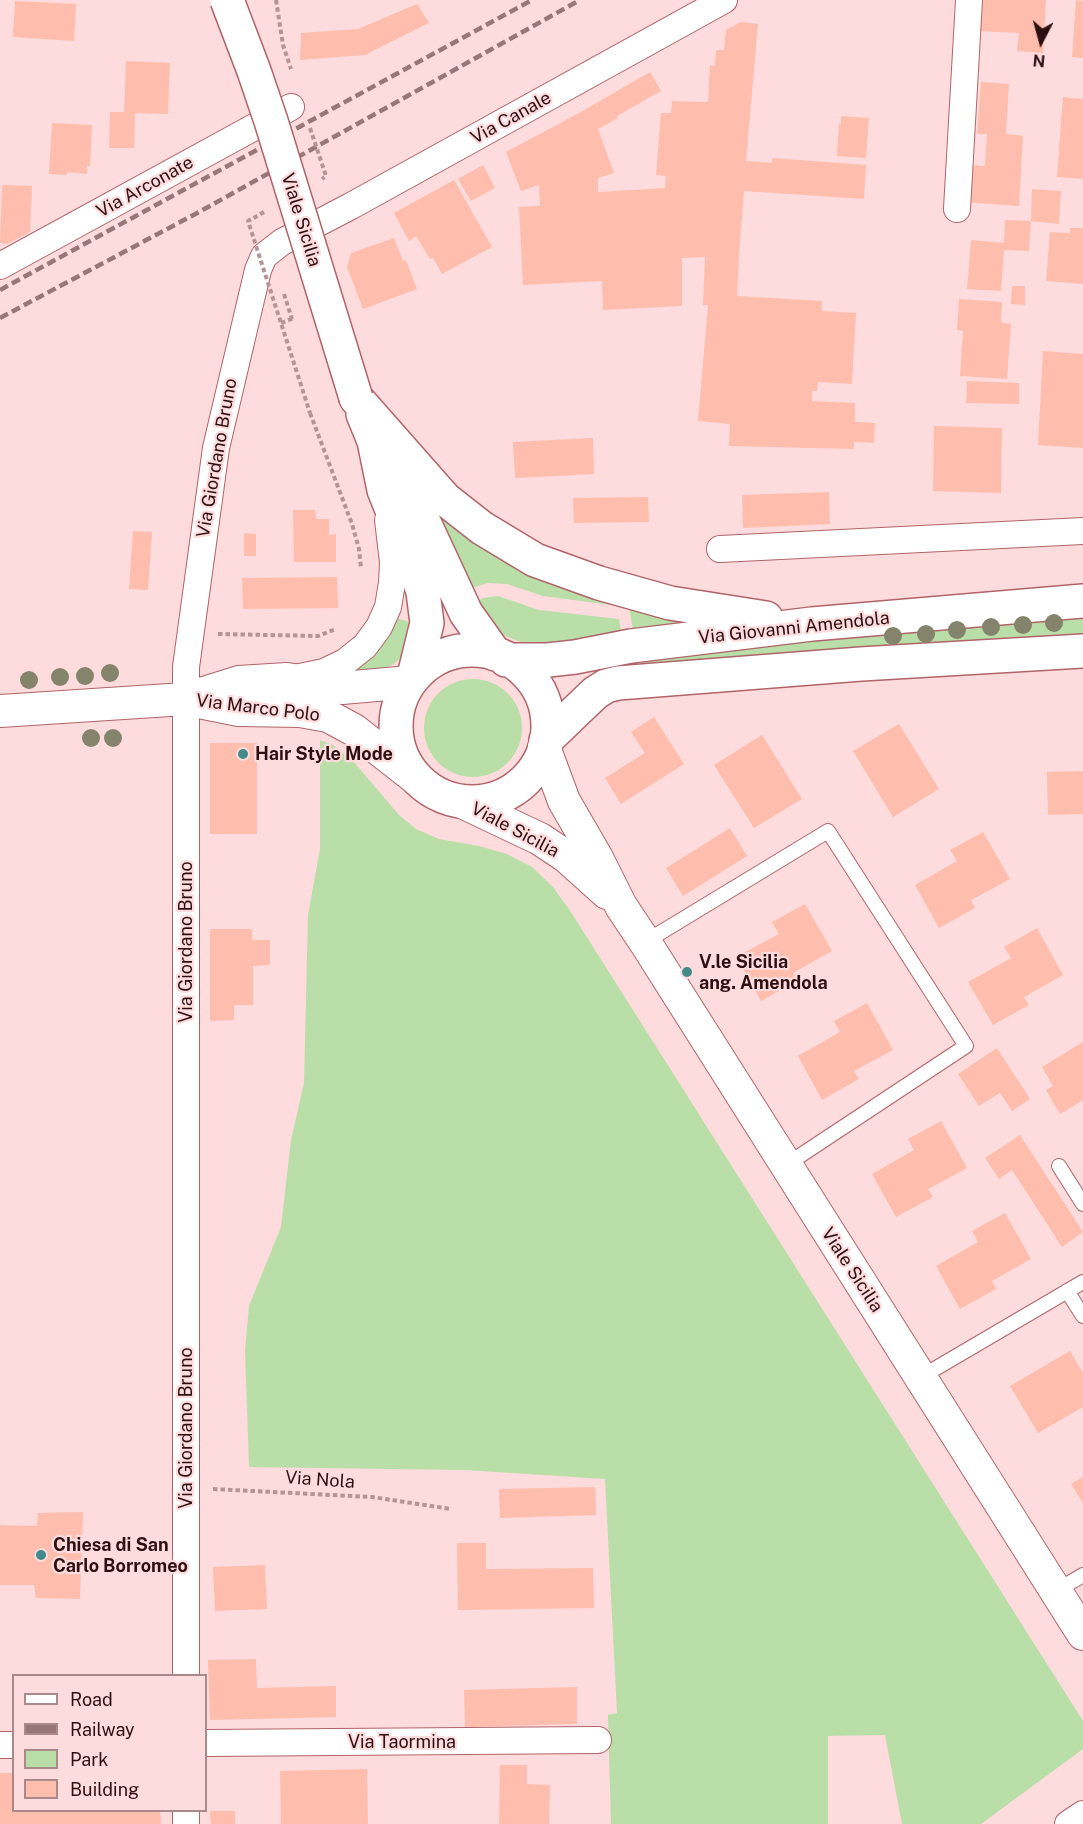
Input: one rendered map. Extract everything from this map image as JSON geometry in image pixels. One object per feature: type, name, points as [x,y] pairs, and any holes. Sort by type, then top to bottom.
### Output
[{"type":"main road","name":"Viale Sicilia","points":[[226,0],[254,70],[356,398],[374,441]]},
{"type":"main road","points":[[356,398],[445,499],[482,528],[535,560],[599,583],[670,603],[812,624]]},
{"type":"main road","points":[[374,441],[384,490],[418,577],[426,611],[426,633],[412,679]]},
{"type":"main road","points":[[374,441],[415,503],[466,613],[500,657]]},
{"type":"main road","name":"Via Giovanni Amendola","points":[[500,657],[548,660],[631,646],[812,624],[1083,601]]},
{"type":"main road","points":[[469,650],[500,657],[518,666],[536,685],[546,709],[548,732],[542,756],[528,777],[510,792],[487,801],[462,802],[439,795],[419,781],[404,762],[396,739],[396,713],[405,688],[422,669],[444,655],[469,650]]},
{"type":"main road","points":[[545,743],[595,693],[606,686],[618,683],[861,664],[1083,651]]},
{"type":"street","name":"Via Canale","points":[[297,235],[724,0]]},
{"type":"street","points":[[957,208],[969,0]]},
{"type":"street","name":"Via Arconate","points":[[0,266],[291,107]]},
{"type":"street","name":"Via Giordano Bruno","points":[[186,1674],[186,667],[214,459],[248,306],[264,256],[275,246],[297,235]]},
{"type":"street","points":[[287,679],[324,672],[345,662],[365,646],[385,618],[393,571],[384,490]]},
{"type":"street","points":[[720,549],[1083,531]]},
{"type":"street","name":"Via Marco Polo","points":[[0,711],[185,699],[239,682],[287,679],[342,688],[412,679]]},
{"type":"street","name":"Via Marco Polo","points":[[185,699],[239,710],[300,711],[328,716],[354,730],[419,781]]},
{"type":"street","name":"Viale Sicilia","points":[[545,743],[564,801],[597,858],[621,906],[1083,1634]]},
{"type":"street","name":"Viale Sicilia","points":[[462,802],[554,848],[621,906]]},
{"type":"street","name":"Via Taormina","points":[[207,1743],[598,1740]]},
{"type":"street","points":[[1068,1824],[1083,1814]]},
{"type":"lane","points":[[645,942],[828,831],[966,1046],[786,1165]]},
{"type":"lane","points":[[1059,1166],[1083,1204]]},
{"type":"lane","points":[[921,1377],[1083,1282]]},
{"type":"lane","points":[[1067,1291],[1083,1316]]},
{"type":"lane","points":[[1056,1591],[1083,1575]]},
{"type":"path","points":[[273,207],[248,221],[310,413],[352,524],[359,549],[362,576]]},
{"type":"path","points":[[281,323],[299,316]]},
{"type":"path","points":[[215,634],[318,636],[337,628]]},
{"type":"path","name":"Via Nola","points":[[186,1488],[372,1497],[452,1509]]},
{"type":"green space","points":[[435,505],[620,601],[619,606],[543,596],[507,584],[488,583],[465,590]]},
{"type":"green space","points":[[498,596],[539,610],[619,619],[622,637],[534,650],[521,642],[492,631],[471,605],[483,598]]},
{"type":"green space","points":[[628,602],[718,623],[634,635]]},
{"type":"green space","points":[[1083,616],[1083,633],[929,643],[643,667],[641,654]]},
{"type":"green space","points":[[397,618],[415,624],[409,649],[395,663],[374,675],[351,674],[369,660],[384,641]]},
{"type":"green space","points":[[473,679],[483,680],[500,687],[514,701],[521,718],[521,738],[514,755],[500,769],[483,776],[473,777],[463,776],[446,769],[432,755],[425,738],[424,728],[425,718],[432,701],[446,687],[463,680]]},
{"type":"green space","points":[[320,740],[333,745],[353,761],[399,815],[416,829],[439,839],[507,854],[532,867],[552,886],[569,909],[1083,1721],[1083,1749],[981,1824],[902,1824],[885,1735],[828,1736],[828,1824],[611,1824],[608,1715],[617,1713],[605,1479],[464,1470],[249,1467],[245,1350],[249,1306],[281,1227],[291,1140],[304,1083],[308,915],[320,849]]},
{"type":"building","points":[[980,0],[1046,0],[1043,53],[1017,51],[1019,33],[978,31]]},
{"type":"building","points":[[1076,0],[1083,1],[1083,58],[1072,57]]},
{"type":"building","points":[[15,1],[76,4],[74,41],[13,37]]},
{"type":"building","points":[[417,4],[429,23],[365,55],[300,60],[301,33],[358,29]]},
{"type":"building","points":[[741,22],[758,24],[746,161],[772,163],[772,158],[866,165],[864,199],[744,191],[737,296],[822,301],[822,311],[856,313],[852,384],[818,382],[817,391],[812,391],[812,401],[855,403],[855,422],[875,423],[874,443],[854,442],[854,449],[729,446],[730,424],[698,421],[708,305],[703,305],[705,257],[682,258],[682,306],[603,310],[602,281],[523,285],[519,207],[540,206],[539,185],[521,191],[506,152],[650,72],[661,91],[598,129],[614,173],[598,178],[598,192],[665,188],[666,176],[656,175],[661,113],[671,113],[672,101],[708,102],[710,65],[715,66],[716,50],[724,50],[726,30]]},
{"type":"building","points":[[126,61],[170,63],[168,114],[135,113],[134,148],[109,148],[110,112],[124,112]]},
{"type":"building","points":[[981,82],[1009,84],[1006,134],[1023,136],[1019,206],[964,202],[967,165],[985,166],[987,134],[977,134]]},
{"type":"building","points":[[1063,97],[1083,99],[1083,179],[1057,177]]},
{"type":"building","points":[[841,116],[869,118],[866,158],[837,156]]},
{"type":"building","points":[[52,123],[92,125],[90,166],[87,166],[87,174],[67,172],[67,175],[49,174]]},
{"type":"building","points":[[483,165],[495,188],[471,201],[458,179]]},
{"type":"building","points":[[454,180],[492,247],[442,274],[416,236],[409,241],[394,213]]},
{"type":"building","points":[[2,185],[32,186],[30,232],[7,244],[0,243]]},
{"type":"building","points":[[1032,189],[1061,191],[1059,224],[1031,221]]},
{"type":"building","points":[[1005,220],[1031,221],[1029,251],[1004,250],[1001,291],[967,289],[971,240],[1004,243]]},
{"type":"building","points":[[1070,228],[1083,228],[1083,284],[1046,281],[1050,232],[1070,233]]},
{"type":"building","points":[[394,238],[403,261],[406,260],[417,289],[363,309],[347,267],[351,253]]},
{"type":"building","points":[[1012,286],[1025,286],[1025,305],[1011,304]]},
{"type":"building","points":[[959,299],[1002,302],[1001,323],[1011,324],[1007,379],[960,376],[963,331],[957,330]]},
{"type":"building","points":[[1043,351],[1083,354],[1083,448],[1038,445]]},
{"type":"building","points":[[967,381],[1019,383],[1019,404],[966,403]]},
{"type":"building","points":[[934,426],[1002,428],[1001,493],[933,491]]},
{"type":"building","points":[[593,438],[594,474],[515,478],[513,442]]},
{"type":"building","points":[[829,492],[830,524],[743,528],[742,495]]},
{"type":"building","points":[[648,497],[649,522],[574,523],[573,498]]},
{"type":"building","points":[[293,510],[315,510],[316,519],[329,519],[329,535],[336,534],[336,562],[294,562]]},
{"type":"building","points":[[133,531],[152,532],[148,590],[129,589]]},
{"type":"building","points":[[244,533],[256,534],[256,556],[244,556]]},
{"type":"building","points":[[337,577],[338,608],[243,609],[242,578]]},
{"type":"building","points":[[654,717],[684,764],[621,804],[605,778],[645,753],[631,732]]},
{"type":"building","points":[[899,724],[939,789],[893,817],[853,751]]},
{"type":"building","points":[[762,735],[802,799],[754,828],[714,765]]},
{"type":"building","points":[[210,743],[257,743],[257,834],[210,834]]},
{"type":"building","points":[[1083,771],[1083,814],[1048,815],[1047,772]]},
{"type":"building","points":[[730,828],[747,856],[683,896],[666,868]]},
{"type":"building","points":[[983,832],[1010,879],[971,900],[975,908],[939,928],[915,885],[957,861],[950,850]]},
{"type":"building","points":[[805,904],[832,951],[793,973],[797,981],[761,1001],[736,957],[779,934],[772,922]]},
{"type":"building","points":[[1037,928],[1063,975],[1024,997],[1029,1005],[993,1025],[968,982],[1011,958],[1004,947]]},
{"type":"building","points":[[210,929],[252,929],[252,940],[270,940],[270,965],[253,966],[253,1005],[234,1005],[234,1020],[210,1021]]},
{"type":"building","points":[[867,1003],[893,1050],[854,1071],[859,1079],[822,1100],[798,1056],[840,1032],[834,1021]]},
{"type":"building","points":[[1083,1042],[1083,1100],[1060,1114],[1046,1090],[1053,1086],[1042,1067]]},
{"type":"building","points":[[997,1048],[1030,1099],[1012,1111],[1000,1093],[979,1106],[958,1074]]},
{"type":"building","points":[[941,1121],[967,1168],[928,1189],[933,1197],[896,1217],[872,1174],[914,1150],[908,1139]]},
{"type":"building","points":[[1020,1135],[1083,1232],[1062,1247],[1012,1170],[999,1179],[985,1158]]},
{"type":"building","points":[[1005,1213],[1031,1259],[992,1281],[996,1289],[960,1309],[936,1266],[978,1242],[972,1231]]},
{"type":"building","points":[[1070,1351],[1083,1373],[1083,1407],[1038,1433],[1010,1386]]},
{"type":"building","points":[[1083,1477],[1083,1503],[1071,1484]]},
{"type":"building","points":[[595,1487],[596,1515],[500,1518],[499,1489]]},
{"type":"building","name":"Chiesa di San Carlo Borromeo","points":[[83,1512],[80,1599],[36,1598],[34,1585],[0,1585],[0,1525],[37,1526],[38,1513]]},
{"type":"building","points":[[457,1543],[486,1543],[486,1569],[593,1568],[594,1608],[458,1610]]},
{"type":"building","points":[[265,1565],[267,1609],[215,1611],[213,1567]]},
{"type":"building","points":[[256,1659],[257,1688],[336,1686],[336,1717],[210,1720],[208,1660]]},
{"type":"building","points":[[577,1687],[577,1724],[465,1727],[464,1690]]},
{"type":"building","points":[[500,1765],[527,1765],[527,1784],[550,1785],[549,1824],[499,1824]]},
{"type":"building","points":[[367,1769],[368,1824],[281,1824],[280,1771]]},
{"type":"building","points":[[0,1773],[12,1773],[12,1812],[160,1812],[161,1824],[0,1824]]},
{"type":"building","points":[[210,1811],[235,1811],[235,1824],[211,1824]]},
{"type":"railway","points":[[0,290],[532,0]]},
{"type":"railway","points":[[0,318],[199,212],[580,0]]},
{"type":"place","name":"Hair Style Mode","points":[[243,754]]},
{"type":"place","name":"V.le Sicilia ang. Amendola","points":[[687,972]]},
{"type":"place","name":"Chiesa di San Carlo Borromeo","points":[[41,1555]]}]
